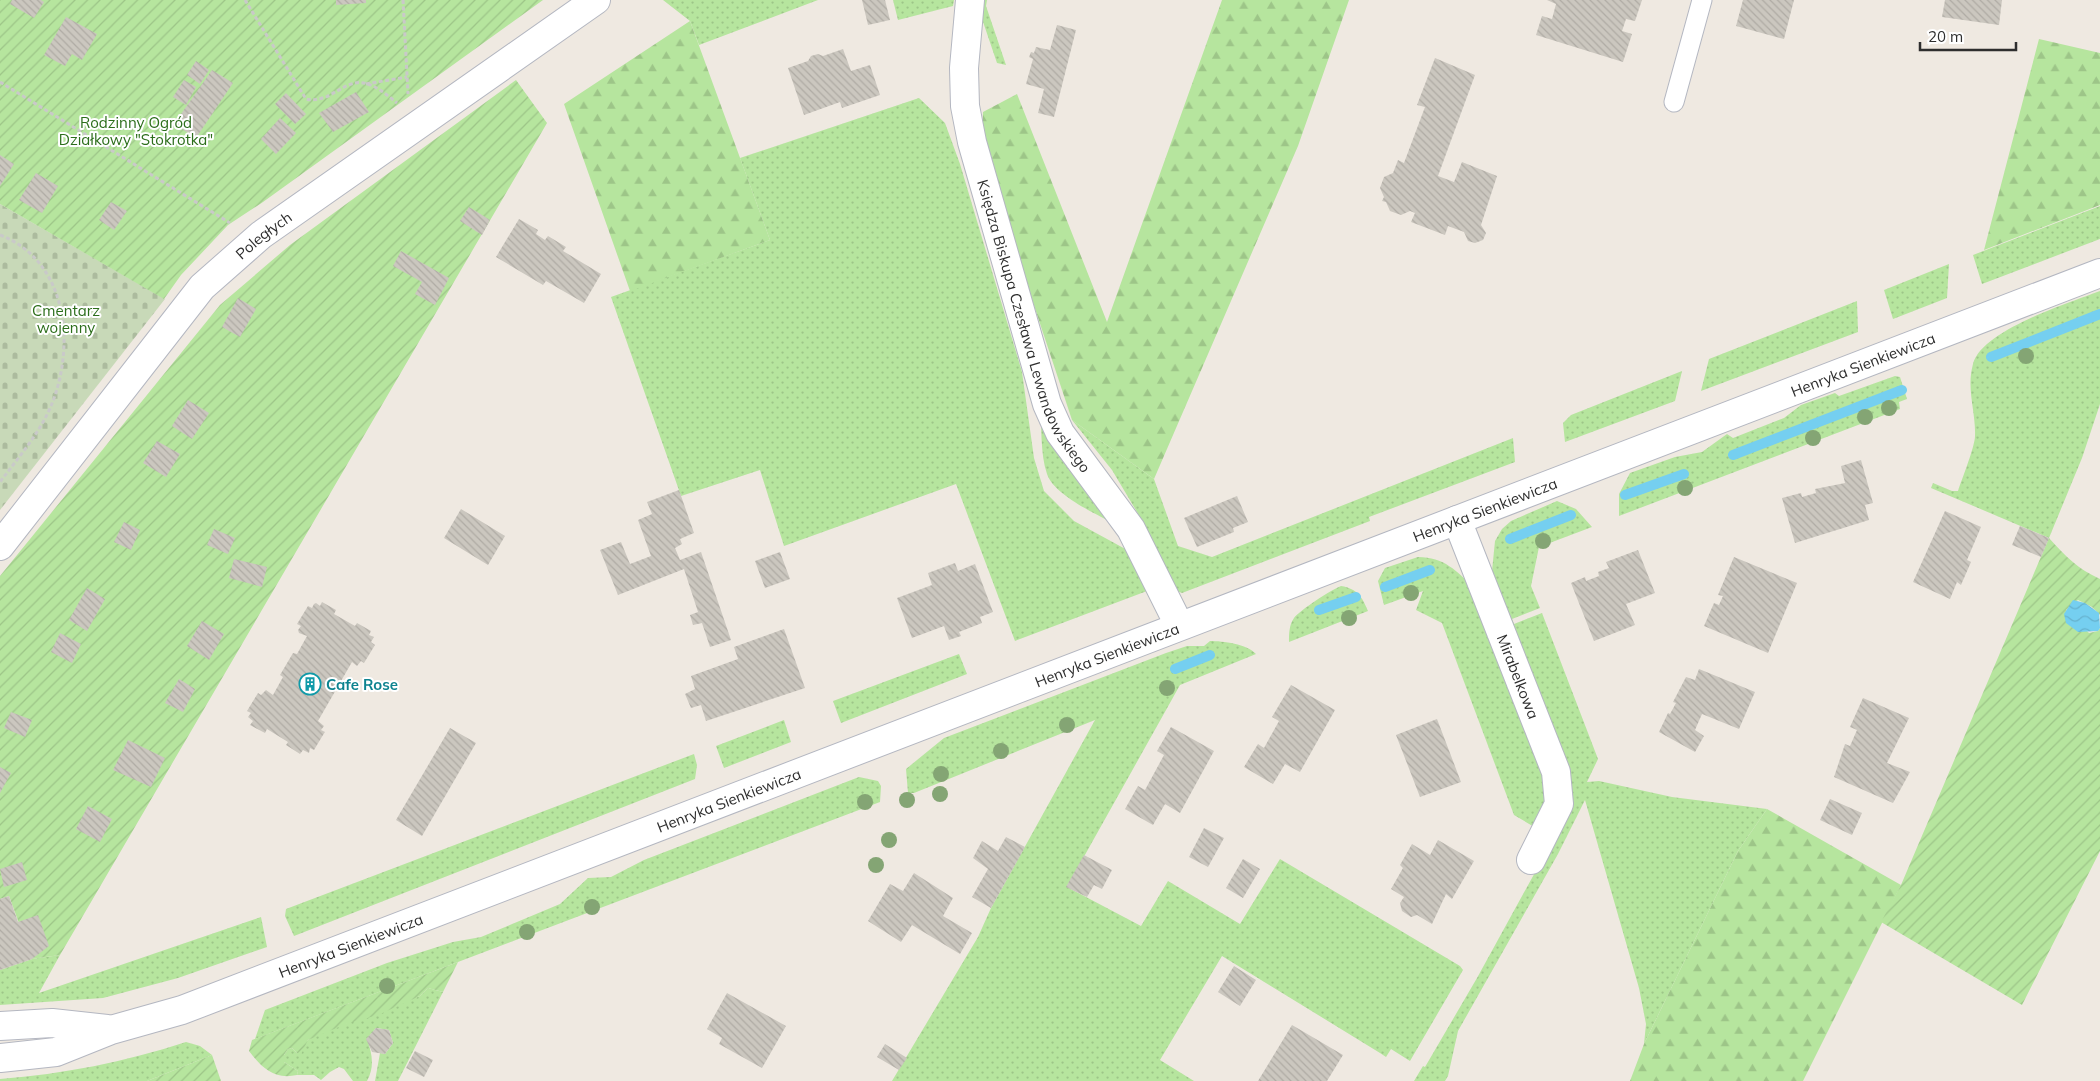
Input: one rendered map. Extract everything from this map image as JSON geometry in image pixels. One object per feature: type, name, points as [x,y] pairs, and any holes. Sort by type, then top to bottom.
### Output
[{"type":"street","name":"Poległych","points":[[0,546],[202,287],[261,235],[596,0]]},
{"type":"street","name":"Księdza Biskupa Czesława Lewandowskiego","points":[[970,0],[964,68],[965,106],[972,142],[1047,404],[1060,433],[1131,529],[1180,625]]},
{"type":"street","name":"Henryka Sienkiewicza","points":[[0,1058],[56,1052],[111,1030],[190,1007],[2100,273]]},
{"type":"street","name":"Mirabelkowa","points":[[1457,520],[1556,772],[1559,804],[1531,860]]},
{"type":"street","name":"Henryka Sienkiewicza","points":[[0,1026],[52,1023],[111,1030]]},
{"type":"lane","points":[[1674,102],[1702,0]]},
{"type":"path","points":[[245,0],[306,99],[312,101],[355,83],[366,84],[407,77]]},
{"type":"path","points":[[403,0],[409,102]]},
{"type":"path","points":[[0,82],[230,223]]},
{"type":"path","points":[[366,84],[384,92],[401,108]]},
{"type":"path","points":[[0,236],[12,240],[33,257],[49,274],[64,323],[64,348],[51,404],[41,426],[0,482]]},
{"type":"green space","name":"Rodzinny Ogród Działkowy \"Stokrotka\"","points":[[0,0],[543,0],[263,202],[228,225],[181,275],[164,299],[0,204]]},
{"type":"green space","points":[[663,0],[818,0],[699,45],[690,21]]},
{"type":"green space","points":[[893,0],[954,0],[953,6],[898,20]]},
{"type":"green space","points":[[979,0],[987,0],[986,6],[1006,65],[997,63],[979,10]]},
{"type":"green space","points":[[1222,0],[1349,0],[1298,146],[1154,479],[1072,420],[982,149],[983,112],[1017,94],[1107,322]]},
{"type":"green space","points":[[690,21],[770,240],[630,291],[564,104]]},
{"type":"green space","points":[[2039,39],[2100,53],[2100,205],[1984,250]]},
{"type":"green space","points":[[516,80],[547,123],[60,955],[32,959],[9,896],[0,899],[0,576],[220,305],[290,245]]},
{"type":"green space","points":[[919,98],[945,123],[960,164],[1022,372],[1034,458],[1044,491],[1074,521],[1129,551],[1147,591],[1015,641],[956,484],[784,546],[760,470],[681,496],[611,297],[770,240],[740,158]]},
{"type":"green space","name":"Cmentarz wojenny","points":[[0,204],[165,299],[0,510]]},
{"type":"green space","points":[[2100,206],[2100,239],[1982,284],[1973,255]]},
{"type":"green space","points":[[1949,264],[1947,298],[1893,319],[1884,290]]},
{"type":"green space","points":[[2100,291],[2100,404],[2082,458],[2049,538],[1931,488],[1933,483],[1952,491],[1958,491],[1971,455],[1975,427],[1970,382],[1973,364],[1980,352],[1992,340],[2028,319]]},
{"type":"green space","points":[[1857,301],[1858,332],[1701,391],[1709,359]]},
{"type":"green space","points":[[1682,371],[1675,401],[1565,442],[1563,423],[1571,415]]},
{"type":"green space","points":[[1895,376],[1900,377],[1907,399],[1899,402],[1900,409],[1619,516],[1619,494],[1630,473],[1675,457],[1702,452],[1727,434],[1733,438],[1784,418],[1801,405],[1835,393],[1839,396]]},
{"type":"green space","points":[[1040,404],[1115,524],[1076,503],[1051,482],[1043,457]]},
{"type":"green space","points":[[1072,420],[1154,479],[1178,546],[1212,557],[1513,438],[1515,462],[1369,517],[1370,521],[1182,593],[1177,591],[1137,512],[1112,470]]},
{"type":"green space","points":[[1557,501],[1576,509],[1592,527],[1539,547],[1531,586],[1540,608],[1512,619],[1514,624],[1542,613],[1598,759],[1587,782],[1599,781],[1672,797],[1767,809],[1738,851],[1644,1044],[1646,1024],[1639,988],[1585,800],[1558,854],[1458,1031],[1448,1076],[1445,1081],[1414,1081],[1423,1066],[1425,1067],[1477,978],[1571,807],[1491,581],[1495,541],[1502,529],[1511,521]]},
{"type":"green space","points":[[2049,538],[2072,562],[2100,579],[2100,615],[2092,607],[2078,600],[2066,610],[2089,633],[2098,631],[2100,628],[2100,851],[2022,1005],[1881,922],[1901,885]]},
{"type":"green space","points":[[1418,557],[1443,562],[1474,588],[1544,765],[1548,801],[1536,828],[1514,815],[1442,623],[1416,610],[1423,591],[1384,605],[1378,581],[1385,568]]},
{"type":"green space","points":[[1341,586],[1352,589],[1359,594],[1368,611],[1289,642],[1290,627],[1294,618],[1316,600]]},
{"type":"green space","points":[[1210,641],[1241,645],[1256,654],[1180,685],[1067,887],[1141,926],[1168,881],[1240,924],[1280,859],[1460,966],[1463,970],[1410,1061],[1391,1049],[1386,1057],[1222,956],[1160,1060],[1194,1081],[892,1081],[978,937],[991,908],[1095,720],[914,793],[908,793],[906,769],[944,738],[1166,653],[1187,646],[1204,646]]},
{"type":"green space","points":[[959,654],[967,674],[841,723],[833,701]]},
{"type":"green space","points":[[784,720],[791,742],[724,768],[716,746]]},
{"type":"green space","points":[[694,754],[697,765],[695,779],[294,936],[285,916],[286,909]]},
{"type":"green space","points":[[859,777],[878,781],[881,786],[880,802],[255,1039],[265,1010],[387,963],[453,942],[481,937],[560,904],[588,878],[611,877],[644,860]]},
{"type":"green space","points":[[1767,809],[1901,885],[1803,1081],[1630,1081],[1644,1044],[1738,851]]},
{"type":"green space","points":[[261,917],[267,947],[178,978],[103,998],[0,1005],[0,970],[32,959],[60,955],[39,993]]},
{"type":"green space","points":[[458,962],[443,992],[428,988],[420,996],[378,1015],[346,1024],[308,1040],[301,1054],[292,1048],[288,1049],[284,1055],[284,1062],[298,1071],[297,1075],[282,1076],[269,1071],[249,1051],[252,1040]]},
{"type":"green space","points":[[428,988],[443,992],[398,1081],[375,1081],[380,1053],[385,1054],[393,1043],[389,1030],[376,1028],[367,1039],[372,1060],[370,1076],[367,1081],[353,1081],[344,1069],[339,1067],[321,1080],[314,1075],[297,1075],[298,1071],[284,1062],[284,1055],[288,1049],[292,1048],[297,1053],[308,1040],[320,1033],[420,996]]},
{"type":"green space","points":[[186,1042],[200,1046],[212,1055],[147,1081],[0,1081],[0,1079],[94,1066],[140,1056]]},
{"type":"green space","points":[[212,1055],[221,1081],[147,1081]]},
{"type":"water","points":[[2073,600],[2085,603],[2099,613],[2100,628],[2098,631],[2078,632],[2066,623],[2064,614]]},
{"type":"building","points":[[12,0],[41,0],[44,2],[34,18],[10,4]]},
{"type":"building","points":[[336,0],[366,0],[366,3],[336,5]]},
{"type":"building","points":[[862,0],[885,0],[890,20],[868,25]]},
{"type":"building","points":[[1547,0],[1642,0],[1635,21],[1626,19],[1622,31],[1632,34],[1623,62],[1536,35],[1542,16],[1552,19],[1556,4]]},
{"type":"building","points":[[1743,0],[1794,0],[1784,39],[1736,26]]},
{"type":"building","points":[[1945,0],[2002,0],[1999,25],[1942,17]]},
{"type":"building","points":[[66,17],[97,34],[82,60],[72,54],[65,66],[44,55]]},
{"type":"building","points":[[1057,25],[1076,30],[1054,117],[1038,113],[1044,89],[1026,84],[1033,59],[1029,57],[1031,52],[1034,53],[1036,47],[1050,50]]},
{"type":"building","points":[[843,49],[851,71],[870,65],[880,95],[842,108],[840,102],[804,115],[788,68],[808,61],[811,56],[818,54],[823,56]]},
{"type":"building","points":[[1435,58],[1475,75],[1438,176],[1454,182],[1462,162],[1497,176],[1481,225],[1486,233],[1483,240],[1475,243],[1468,241],[1464,232],[1448,226],[1445,235],[1411,222],[1415,213],[1410,211],[1401,215],[1390,211],[1386,202],[1382,201],[1384,197],[1380,188],[1384,177],[1393,173],[1398,160],[1404,163],[1425,107],[1417,105]]},
{"type":"building","points":[[196,61],[209,70],[200,84],[187,75]]},
{"type":"building","points":[[212,70],[233,83],[196,138],[174,124]]},
{"type":"building","points":[[184,80],[196,87],[186,105],[173,97]]},
{"type":"building","points":[[356,92],[369,112],[333,132],[319,113]]},
{"type":"building","points":[[286,93],[306,114],[295,124],[275,104]]},
{"type":"building","points":[[280,118],[296,133],[276,154],[261,139]]},
{"type":"building","points":[[0,155],[14,164],[0,186]]},
{"type":"building","points":[[36,173],[58,186],[42,213],[19,200]]},
{"type":"building","points":[[111,202],[127,211],[114,230],[99,220]]},
{"type":"building","points":[[469,207],[490,220],[482,235],[460,221]]},
{"type":"building","points":[[519,219],[538,230],[536,234],[545,240],[548,236],[566,247],[563,251],[601,274],[584,303],[546,281],[543,285],[496,257]]},
{"type":"building","points":[[401,251],[449,278],[435,305],[415,294],[422,282],[393,266]]},
{"type":"building","points":[[238,298],[256,309],[240,337],[222,327]]},
{"type":"building","points":[[188,400],[209,413],[192,439],[172,426]]},
{"type":"building","points":[[157,441],[180,454],[166,477],[143,463]]},
{"type":"building","points":[[1861,460],[1873,503],[1865,505],[1869,520],[1795,543],[1782,498],[1801,493],[1802,497],[1816,493],[1815,489],[1845,483],[1841,466]]},
{"type":"building","points":[[679,490],[694,533],[680,539],[682,544],[675,548],[680,560],[701,552],[731,640],[710,647],[702,623],[693,625],[690,615],[698,612],[684,569],[618,595],[600,550],[621,542],[630,564],[651,556],[638,520],[652,514],[647,502]]},
{"type":"building","points":[[1237,496],[1248,522],[1233,528],[1234,532],[1197,547],[1184,518]]},
{"type":"building","points":[[461,509],[505,536],[488,565],[444,538]]},
{"type":"building","points":[[1945,511],[1981,527],[1967,560],[1971,562],[1961,585],[1957,582],[1950,599],[1913,582]]},
{"type":"building","points":[[124,522],[140,530],[131,550],[114,542]]},
{"type":"building","points":[[2020,526],[2049,538],[2041,557],[2012,545]]},
{"type":"building","points":[[214,529],[235,538],[228,554],[207,545]]},
{"type":"building","points":[[1638,550],[1655,593],[1626,604],[1635,625],[1594,641],[1571,583],[1585,577],[1586,581],[1599,576],[1598,572],[1609,568],[1606,562]]},
{"type":"building","points":[[780,552],[790,579],[765,588],[755,561]]},
{"type":"building","points":[[1734,557],[1797,583],[1768,653],[1704,626],[1714,603],[1719,605],[1723,596],[1718,595]]},
{"type":"building","points":[[234,559],[267,567],[262,587],[229,578]]},
{"type":"building","points":[[955,563],[958,571],[975,564],[993,612],[980,617],[982,623],[959,632],[961,636],[949,640],[944,626],[912,638],[897,598],[932,585],[928,573]]},
{"type":"building","points":[[87,588],[105,599],[87,631],[69,620]]},
{"type":"building","name":"Cafe Rose","points":[[322,602],[336,610],[334,614],[355,626],[357,623],[371,631],[369,635],[374,637],[371,642],[375,645],[364,663],[361,661],[357,666],[352,662],[318,721],[324,726],[321,730],[325,732],[314,750],[310,748],[309,753],[303,750],[300,754],[286,745],[288,742],[267,729],[265,733],[250,725],[253,721],[248,717],[251,713],[247,711],[258,693],[261,695],[266,690],[273,695],[283,677],[280,675],[293,653],[297,654],[307,636],[299,633],[298,630],[301,626],[297,624],[308,606],[312,608],[316,603],[320,606]]},
{"type":"building","points":[[202,621],[224,634],[209,660],[187,646]]},
{"type":"building","points":[[784,629],[805,688],[706,721],[701,705],[691,708],[685,694],[695,689],[691,676],[738,659],[734,647]]},
{"type":"building","points":[[60,633],[81,644],[72,663],[51,652]]},
{"type":"building","points":[[1699,669],[1755,692],[1739,729],[1702,714],[1695,730],[1704,736],[1695,752],[1659,732],[1668,713],[1670,714],[1676,703],[1673,702],[1686,677],[1695,680]]},
{"type":"building","points":[[179,679],[195,689],[183,712],[165,703]]},
{"type":"building","points":[[1291,685],[1335,710],[1300,772],[1285,764],[1273,784],[1244,767],[1258,744],[1264,748],[1279,721],[1272,717]]},
{"type":"building","points":[[1863,698],[1909,718],[1887,763],[1910,772],[1893,803],[1834,777],[1845,744],[1850,746],[1857,730],[1850,727]]},
{"type":"building","points":[[11,712],[32,720],[25,737],[4,728]]},
{"type":"building","points":[[1437,719],[1461,782],[1420,797],[1396,735]]},
{"type":"building","points":[[1171,727],[1214,751],[1180,813],[1165,804],[1153,825],[1125,809],[1138,786],[1145,790],[1164,755],[1157,751]]},
{"type":"building","points":[[450,728],[476,743],[422,836],[396,820]]},
{"type":"building","points":[[128,740],[165,758],[151,787],[113,770]]},
{"type":"building","points":[[0,767],[11,773],[0,793]]},
{"type":"building","points":[[1830,799],[1862,813],[1852,835],[1820,820]]},
{"type":"building","points":[[88,806],[112,819],[100,842],[76,829]]},
{"type":"building","points":[[1204,828],[1224,838],[1208,867],[1189,857]]},
{"type":"building","points":[[1006,837],[1025,847],[991,908],[972,897],[988,869],[973,858],[982,841],[998,851]]},
{"type":"building","points":[[1438,840],[1474,861],[1452,899],[1446,894],[1432,924],[1417,915],[1411,917],[1402,911],[1400,903],[1404,897],[1391,889],[1403,868],[1400,865],[1412,844],[1430,855]]},
{"type":"building","points":[[1084,855],[1112,870],[1102,889],[1094,885],[1087,897],[1066,887]]},
{"type":"building","points":[[1243,859],[1260,869],[1243,898],[1226,888]]},
{"type":"building","points":[[22,862],[27,880],[4,887],[0,869]]},
{"type":"building","points":[[914,873],[953,898],[943,916],[972,933],[960,954],[912,925],[901,942],[868,921],[890,884],[903,891]]},
{"type":"building","points":[[9,896],[18,922],[38,915],[49,946],[32,959],[0,970],[0,899]]},
{"type":"building","points":[[1234,966],[1256,980],[1240,1006],[1218,992]]},
{"type":"building","points":[[727,993],[786,1026],[762,1068],[719,1044],[722,1038],[707,1029]]},
{"type":"building","points":[[1292,1025],[1343,1055],[1327,1081],[1258,1081]]},
{"type":"building","points":[[376,1028],[389,1030],[393,1043],[385,1054],[372,1052],[366,1039]]},
{"type":"building","points":[[885,1044],[907,1058],[899,1070],[877,1057]]},
{"type":"building","points":[[415,1051],[433,1060],[424,1077],[406,1068]]},
{"type":"waterway","points":[[1991,357],[2100,314]]},
{"type":"waterway","points":[[1733,455],[1902,390]]},
{"type":"waterway","points":[[1625,495],[1684,474]]},
{"type":"waterway","points":[[1510,539],[1571,515]]},
{"type":"waterway","points":[[1385,587],[1430,570]]},
{"type":"waterway","points":[[1319,610],[1356,597]]},
{"type":"waterway","points":[[1175,669],[1210,655]]},
{"type":"place","name":"Cafe Rose","points":[[310,684]]}]
